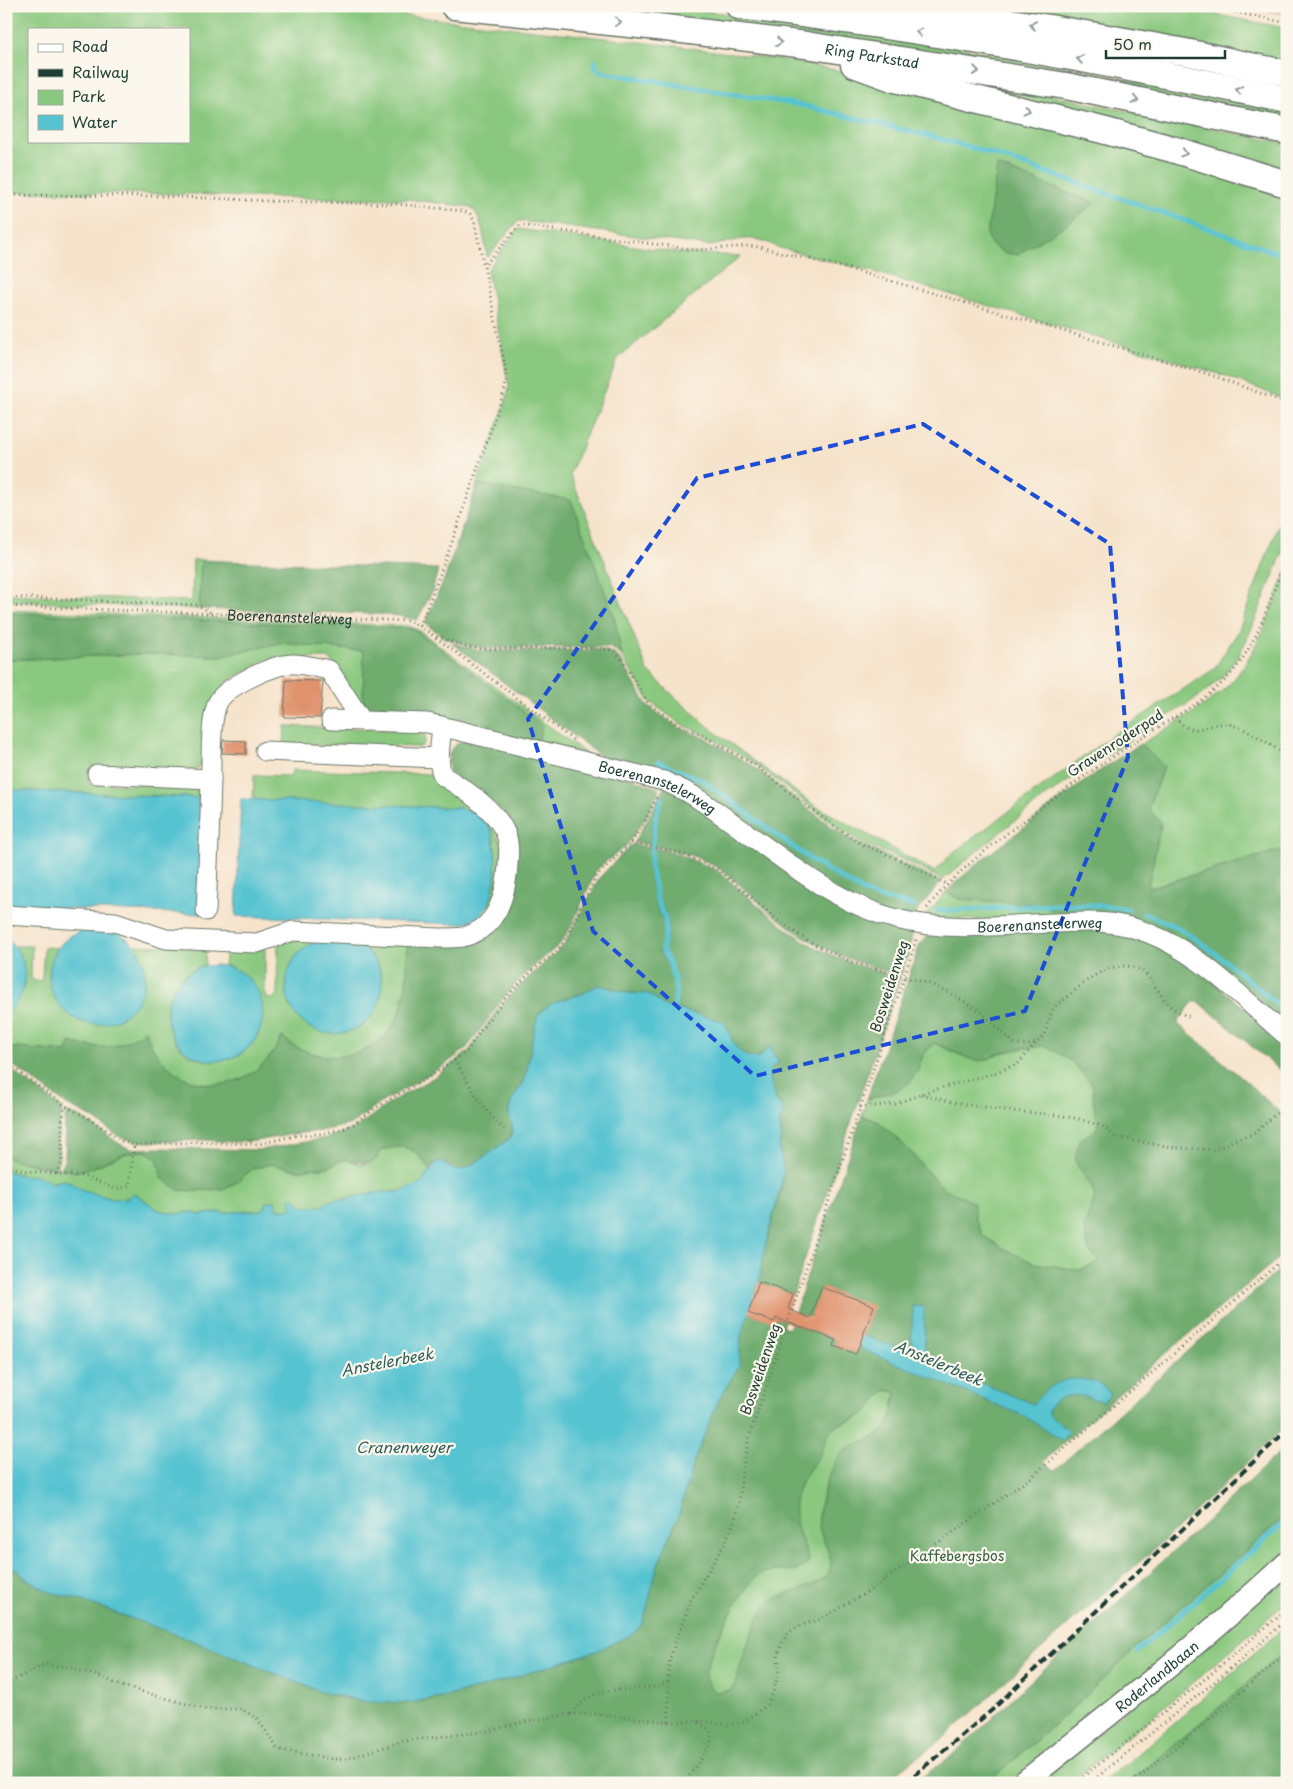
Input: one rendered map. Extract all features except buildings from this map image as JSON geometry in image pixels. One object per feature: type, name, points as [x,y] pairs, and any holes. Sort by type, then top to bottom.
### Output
[{"type":"highway","name":"Ring Parkstad","points":[[454,6],[649,26],[806,45],[1066,86],[1287,131]]},
{"type":"highway","points":[[739,6],[972,41],[1169,74],[1287,100]]},
{"type":"highway","points":[[833,6],[945,13],[1032,25],[1192,53],[1287,74]]},
{"type":"highway","points":[[806,45],[895,79],[1102,130],[1287,184]]},
{"type":"main road","name":"Roderlandbaan","points":[[1023,1783],[1224,1620],[1287,1563]]},
{"type":"street","points":[[206,911],[212,736],[217,704],[228,691],[244,681],[291,664],[329,670],[362,721]]},
{"type":"street","name":"Boerenanstelerweg","points":[[331,720],[428,723],[664,781],[706,804],[817,884],[866,909],[896,919],[920,923],[971,926],[1096,922],[1142,930],[1169,943],[1212,971],[1287,1036]]},
{"type":"street","points":[[6,915],[115,922],[166,939],[257,943],[293,931],[440,938],[464,937],[483,928],[496,914],[507,885],[509,846],[498,819],[487,808],[443,776],[439,758],[442,726]]},
{"type":"street","points":[[264,751],[439,758]]},
{"type":"street","points":[[97,774],[211,779]]},
{"type":"path","points":[[1206,6],[1287,22]]},
{"type":"path","points":[[6,195],[159,196],[407,204],[464,211],[470,214],[474,220],[505,367],[505,389],[448,553],[420,626]]},
{"type":"path","points":[[484,266],[520,225],[696,250],[759,247],[846,268],[1101,342],[1220,378],[1287,403]]},
{"type":"path","name":"Gravenroderpad","points":[[920,923],[923,914],[947,884],[999,839],[1061,792],[1218,686],[1236,668],[1257,630],[1287,555]]},
{"type":"path","points":[[6,597],[118,600],[198,605],[211,613]]},
{"type":"path","points":[[117,610],[118,600]]},
{"type":"path","name":"Boerenanstelerweg","points":[[6,606],[410,621],[432,634],[583,747]]},
{"type":"path","points":[[432,634],[480,650],[589,648],[612,650],[621,658],[649,704],[679,725],[702,735],[754,765],[827,822],[861,844],[898,859],[947,884]]},
{"type":"path","points":[[1174,717],[1182,726],[1190,730],[1199,730],[1212,725],[1231,725],[1244,730],[1287,755]]},
{"type":"path","points":[[6,1062],[65,1106],[88,1117],[122,1141],[134,1145],[195,1142],[259,1144],[298,1135],[336,1131],[354,1124],[377,1106],[468,1050],[488,1020],[514,988],[562,945],[597,875],[631,843],[652,808],[664,781]]},
{"type":"path","points":[[631,843],[684,854],[719,870],[779,921],[822,948],[852,962],[930,984],[947,992],[981,1012],[1015,1044],[1037,1042]]},
{"type":"path","name":"Bosweidenweg","points":[[669,1722],[668,1682],[670,1658],[691,1600],[725,1543],[734,1522],[739,1502],[743,1463],[751,1431],[904,978],[920,923]]},
{"type":"path","points":[[860,1107],[895,1104],[1018,1064],[1044,1034],[1055,1008],[1091,978],[1116,968],[1125,966],[1141,970],[1168,1004],[1190,1017]]},
{"type":"path","points":[[454,1060],[482,1103],[504,1130]]},
{"type":"path","points":[[921,1094],[955,1103],[1079,1119],[1102,1126],[1115,1137],[1177,1148],[1216,1150],[1255,1132],[1277,1113],[1287,1100]]},
{"type":"path","points":[[56,1174],[62,1162],[62,1122],[65,1106]]},
{"type":"path","points":[[6,1166],[25,1171],[82,1176],[116,1188],[129,1186],[134,1145]]},
{"type":"path","points":[[6,1684],[46,1664],[68,1667],[96,1675],[122,1686],[196,1706],[240,1709],[257,1718],[277,1748],[333,1759],[346,1759],[403,1740],[489,1731],[522,1722],[570,1714],[598,1714],[669,1722],[697,1721],[729,1724],[743,1722],[768,1704],[774,1693],[779,1671],[778,1654],[786,1636],[801,1625],[819,1620],[870,1591],[1029,1479],[1287,1256]]},
{"type":"path","points":[[1075,1783],[1200,1683],[1287,1609]]},
{"type":"path","points":[[1090,1783],[1287,1620]]},
{"type":"path","points":[[1132,1783],[1287,1652]]},
{"type":"path","points":[[570,1714],[578,1704],[593,1695],[608,1690],[647,1688],[668,1682]]},
{"type":"path","points":[[684,1783],[703,1756],[712,1739],[710,1730],[697,1721]]},
{"type":"highlighted area","points":[[923,424],[1110,544],[1128,757],[1025,1011],[755,1076],[593,931],[528,719],[697,478]]},
{"type":"shaded area","points":[[1239,6],[1287,6],[1287,16]]},
{"type":"green space","points":[[6,6],[323,6],[676,46],[790,61],[865,76],[1287,188],[1287,400],[1226,376],[877,273],[777,247],[758,240],[744,239],[710,246],[518,221],[488,257],[481,223],[471,207],[407,199],[240,197],[198,194],[6,192]]},
{"type":"green space","points":[[538,6],[664,6],[942,44],[1287,111],[1287,123]]},
{"type":"green space","points":[[933,6],[1170,6],[1287,28],[1287,69]]},
{"type":"green space","points":[[899,67],[1015,88],[1287,144],[1287,180]]},
{"type":"green space","points":[[997,166],[1095,203],[1067,224],[1018,254],[1005,254],[991,244],[987,234]]},
{"type":"green space","points":[[518,229],[681,253],[741,256],[618,358],[570,474],[648,671],[715,732],[814,805],[935,872],[951,854],[1110,737],[1214,669],[1238,632],[1287,502],[1287,542],[1248,637],[1238,656],[1223,676],[1200,696],[1112,751],[1045,797],[943,880],[863,843],[844,832],[755,764],[710,737],[681,724],[649,701],[622,656],[614,616],[498,488],[477,484],[507,398],[509,386],[487,270]]},
{"type":"green space","points":[[477,484],[571,500],[614,616],[622,656],[608,647],[483,648],[445,638],[425,623],[446,575]]},
{"type":"green space","points":[[193,560],[201,560],[199,609],[6,601],[6,594],[192,601]]},
{"type":"green space","points":[[201,560],[438,569],[432,592],[417,620],[378,614],[199,609]]},
{"type":"green space","points":[[1287,570],[1287,851],[1281,850],[1147,888],[1161,823],[1148,808],[1164,766],[1140,745],[1203,706],[1226,688],[1235,678],[1252,653],[1271,612]]},
{"type":"green space","points":[[6,610],[408,626],[420,631],[587,754],[538,744],[414,629],[6,613]]},
{"type":"green space","points":[[6,613],[414,629],[542,725],[538,744],[658,788],[658,793],[646,817],[625,847],[596,871],[572,925],[560,944],[525,974],[508,992],[466,1049],[443,1066],[377,1105],[352,1124],[322,1131],[256,1141],[134,1141],[118,1136],[91,1117],[67,1105],[6,1060],[6,1047],[67,1052],[70,1042],[100,1047],[118,1045],[136,1037],[145,1030],[157,1053],[172,1070],[191,1080],[211,1084],[231,1082],[251,1074],[268,1059],[282,1037],[296,1047],[312,1053],[344,1056],[360,1052],[374,1045],[387,1034],[397,1020],[403,1003],[406,981],[407,941],[498,925],[503,919],[512,895],[517,839],[514,828],[500,810],[480,793],[450,773],[449,754],[451,750],[458,743],[483,728],[424,714],[394,709],[363,707],[364,651],[281,643],[221,656],[143,654],[6,660]]},
{"type":"green space","points":[[281,643],[364,651],[363,707],[329,658],[267,659],[225,683],[203,760],[195,770],[183,774],[88,769],[88,783],[206,787],[205,798],[6,790],[6,660],[143,654],[221,656]]},
{"type":"green space","points":[[452,643],[481,651],[602,650],[613,653],[620,659],[647,705],[678,727],[705,738],[753,766],[850,839],[941,882],[917,911],[909,950],[901,975],[854,961],[824,948],[796,932],[776,917],[735,881],[712,864],[693,856],[654,846],[663,796],[655,813],[650,845],[634,842],[664,788],[599,755]]},
{"type":"green space","points":[[285,726],[420,731],[425,734],[425,741],[419,747],[284,744]]},
{"type":"green space","points":[[1140,744],[1164,766],[1148,808],[1161,823],[1148,888],[1282,850],[1287,851],[1287,1029],[1208,961],[1034,904],[959,899],[946,892],[983,859],[1051,807],[1095,774]]},
{"type":"green space","points":[[292,770],[429,774],[483,812],[502,844],[495,900],[488,907],[491,899],[495,850],[492,831],[481,817],[460,808],[253,800],[254,775],[291,776]]},
{"type":"green space","points":[[632,844],[650,848],[649,870],[656,905],[663,921],[664,931],[660,952],[674,985],[673,1008],[665,1006],[652,996],[620,991],[599,985],[542,1010],[538,1016],[526,1075],[509,1107],[508,1113],[513,1123],[510,1137],[469,1166],[456,1170],[441,1162],[432,1165],[430,1169],[410,1149],[398,1147],[382,1150],[376,1159],[370,1163],[347,1160],[328,1167],[298,1170],[271,1164],[252,1169],[237,1182],[223,1189],[193,1191],[178,1190],[162,1178],[157,1158],[145,1151],[126,1153],[88,1169],[75,1172],[61,1169],[65,1155],[66,1112],[80,1117],[123,1146],[132,1149],[260,1150],[327,1138],[355,1128],[394,1100],[436,1076],[469,1051],[492,1017],[513,992],[564,945],[600,877]]},
{"type":"green space","points":[[653,848],[678,854],[718,871],[779,923],[821,950],[854,964],[900,978],[793,1294],[759,1282],[765,1247],[781,1189],[779,1148],[781,1132],[779,1123],[784,1109],[776,1100],[769,1074],[771,1068],[779,1063],[767,1048],[763,1054],[757,1057],[751,1057],[740,1052],[730,1038],[723,1021],[676,1009],[676,985],[664,948],[668,935],[668,925],[664,909],[658,897],[652,867]]},
{"type":"green space","points":[[946,892],[959,899],[1034,904],[1076,917],[979,920],[925,917]]},
{"type":"green space","name":"Kaffebergsbos","points":[[1088,928],[1129,934],[1184,958],[1287,1043],[1287,1076],[1199,1002],[1193,1002],[1179,1020],[1178,1024],[1287,1119],[1287,1251],[1123,1390],[1043,1462],[1055,1470],[1287,1263],[1287,1425],[1168,1537],[1015,1672],[945,1737],[883,1783],[6,1783],[6,1561],[28,1580],[50,1592],[77,1599],[186,1638],[310,1688],[343,1698],[383,1702],[423,1701],[488,1686],[596,1651],[631,1635],[640,1627],[657,1567],[679,1514],[693,1463],[719,1399],[739,1366],[741,1336],[748,1313],[774,1322],[776,1318],[784,1321],[782,1327],[789,1329],[791,1323],[836,1340],[834,1346],[857,1353],[873,1306],[821,1287],[810,1317],[795,1312],[862,1116],[879,1122],[914,1155],[930,1175],[945,1189],[974,1203],[975,1217],[983,1236],[1006,1250],[1034,1263],[1079,1270],[1097,1263],[1098,1259],[1089,1251],[1084,1228],[1095,1197],[1091,1185],[1077,1165],[1075,1158],[1080,1139],[1094,1132],[1098,1127],[1099,1120],[1095,1114],[1093,1086],[1072,1061],[1046,1046],[1022,1048],[997,1054],[987,1060],[975,1061],[934,1043],[923,1055],[918,1070],[910,1082],[897,1091],[867,1099],[920,944],[934,931]],"holes":[[[887,1390],[895,1392],[896,1395],[888,1424],[877,1435],[852,1446],[841,1454],[830,1475],[819,1512],[820,1532],[831,1562],[828,1573],[818,1582],[777,1598],[765,1607],[749,1639],[735,1684],[731,1690],[718,1693],[708,1684],[706,1669],[716,1642],[741,1596],[756,1577],[762,1573],[791,1571],[804,1566],[809,1561],[796,1522],[795,1502],[802,1481],[819,1456],[828,1435],[836,1426],[864,1414]]]},
{"type":"green space","points":[[303,937],[327,938],[305,947],[293,961],[288,976],[289,1001],[294,1013],[304,1023],[328,1033],[342,1033],[366,1023],[376,1006],[382,980],[379,967],[372,956],[357,943],[407,941],[408,960],[402,1004],[396,1021],[386,1035],[373,1045],[359,1052],[343,1056],[327,1056],[311,1053],[296,1047],[282,1037],[268,1059],[250,1075],[227,1083],[214,1084],[201,1083],[179,1076],[166,1065],[149,1044],[137,1036],[120,1044],[105,1047],[70,1042],[67,1052],[6,1047],[6,1014],[12,1009],[24,966],[15,946],[32,946],[31,977],[34,981],[42,980],[44,947],[58,948],[51,963],[50,971],[51,987],[57,1001],[75,1018],[107,1021],[113,1021],[124,1016],[136,1004],[141,993],[145,976],[144,965],[134,945],[206,948],[205,965],[187,974],[174,987],[168,1002],[167,1019],[172,1035],[181,1048],[195,1058],[214,1061],[233,1058],[248,1048],[258,1035],[262,1019],[261,1003],[255,987],[243,974],[224,965],[226,948],[265,948],[265,992],[268,999],[272,999],[277,995],[278,944]]},
{"type":"green space","points":[[934,1043],[967,1058],[980,1060],[988,1059],[1001,1053],[1046,1046],[1064,1056],[1089,1080],[1093,1088],[1097,1124],[1086,1180],[1094,1194],[1097,1263],[1079,1270],[1034,1263],[1006,1250],[983,1236],[975,1217],[973,1203],[945,1189],[930,1175],[914,1155],[879,1122],[862,1116],[867,1099],[884,1095],[918,1070],[923,1055]]},
{"type":"green space","points":[[6,1066],[62,1108],[58,1139],[59,1159],[56,1168],[16,1161],[6,1156]]},
{"type":"green space","points":[[397,1146],[412,1151],[430,1169],[422,1181],[412,1188],[403,1191],[337,1199],[318,1207],[303,1206],[294,1198],[291,1203],[292,1207],[285,1210],[277,1208],[275,1202],[265,1206],[263,1210],[258,1212],[247,1210],[241,1213],[229,1212],[224,1214],[221,1212],[199,1215],[194,1213],[176,1214],[159,1210],[134,1193],[128,1198],[113,1199],[83,1190],[64,1180],[50,1183],[36,1175],[25,1176],[6,1171],[6,1156],[47,1167],[80,1170],[95,1167],[125,1154],[139,1151],[146,1152],[157,1158],[193,1191],[223,1189],[237,1182],[252,1169],[271,1164],[298,1170],[328,1167],[347,1160],[362,1164],[376,1159],[382,1150]]},
{"type":"green space","points":[[887,1390],[895,1392],[896,1395],[888,1424],[875,1437],[852,1448],[838,1458],[820,1503],[819,1526],[831,1561],[829,1573],[815,1584],[770,1602],[751,1639],[735,1684],[731,1690],[718,1693],[710,1688],[706,1680],[706,1671],[710,1657],[734,1607],[751,1581],[763,1573],[796,1570],[809,1561],[795,1522],[794,1505],[802,1483],[822,1444],[833,1429],[864,1414],[880,1395]]},
{"type":"green space","points":[[1287,1445],[1287,1515],[1144,1640],[1065,1715],[987,1783],[914,1783],[951,1756],[982,1728]]},
{"type":"green space","points":[[1287,1515],[1287,1551],[1255,1580],[1156,1664],[1007,1783],[987,1783],[1065,1715],[1144,1640]]},
{"type":"green space","points":[[1287,1576],[1287,1602],[1144,1724],[1069,1783],[1038,1783]]},
{"type":"green space","points":[[1282,1629],[1287,1632],[1287,1650],[1129,1783],[1101,1783],[1136,1756]]},
{"type":"green space","points":[[1287,1650],[1287,1783],[1129,1783]]},
{"type":"water","points":[[6,790],[205,798],[201,914],[6,906]]},
{"type":"water","points":[[241,799],[460,808],[471,812],[487,822],[494,840],[496,866],[490,901],[484,912],[478,917],[460,924],[236,916]]},
{"type":"water","points":[[97,928],[115,932],[131,942],[141,958],[145,976],[141,994],[131,1010],[115,1020],[97,1024],[79,1020],[63,1010],[53,994],[49,976],[53,958],[63,942],[79,932]]},
{"type":"water","points":[[6,938],[20,955],[24,965],[25,976],[20,996],[6,1014]]},
{"type":"water","points":[[334,938],[352,942],[368,952],[378,968],[382,986],[378,1004],[368,1020],[352,1030],[334,1034],[316,1030],[300,1020],[290,1004],[286,986],[290,968],[300,952],[316,942]]},
{"type":"water","points":[[215,965],[233,968],[249,979],[260,995],[263,1013],[260,1031],[249,1047],[233,1058],[215,1061],[197,1058],[181,1047],[170,1031],[167,1013],[170,995],[181,979],[197,968]]},
{"type":"water","name":"Cranenweyer","points":[[599,985],[627,993],[649,994],[665,1006],[723,1021],[735,1045],[749,1057],[753,1058],[762,1055],[769,1046],[779,1063],[771,1068],[769,1076],[776,1100],[784,1111],[779,1123],[781,1132],[779,1148],[784,1173],[765,1247],[759,1282],[741,1336],[739,1366],[719,1399],[693,1463],[679,1514],[657,1567],[646,1612],[640,1627],[631,1635],[596,1651],[488,1686],[407,1703],[368,1702],[321,1692],[186,1638],[77,1599],[50,1592],[28,1580],[6,1561],[6,1171],[25,1176],[36,1175],[50,1183],[64,1180],[83,1190],[113,1199],[127,1198],[134,1193],[159,1210],[176,1214],[192,1212],[199,1215],[221,1212],[224,1214],[258,1211],[263,1210],[266,1202],[275,1201],[277,1208],[285,1210],[292,1207],[290,1199],[293,1197],[303,1206],[323,1206],[329,1201],[337,1199],[346,1200],[381,1192],[398,1192],[416,1186],[424,1180],[436,1162],[457,1170],[462,1169],[475,1163],[508,1140],[512,1132],[509,1115],[510,1106],[525,1076],[538,1016],[542,1010],[553,1003],[584,993]]},
{"type":"water","points":[[913,1306],[924,1307],[925,1360],[1033,1404],[1050,1387],[1072,1379],[1098,1383],[1104,1386],[1110,1395],[1103,1402],[1088,1397],[1066,1396],[1053,1403],[1048,1410],[1050,1416],[1070,1431],[1062,1440],[1024,1416],[861,1349],[862,1346],[838,1337],[862,1337],[863,1335],[911,1354]]},
{"type":"waterway","points":[[595,62],[595,67],[601,72],[805,106],[937,138],[990,153],[1287,256]]},
{"type":"waterway","points":[[658,762],[702,780],[811,860],[857,888],[872,896],[915,906]]},
{"type":"waterway","points":[[662,798],[656,815],[650,864],[657,900],[665,919],[666,931],[662,949],[674,979],[676,993],[674,1008]]},
{"type":"waterway","points":[[937,910],[1057,905],[1105,906],[1128,909]]},
{"type":"waterway","points":[[1144,913],[1176,927],[1206,946],[1287,1013]]},
{"type":"waterway","points":[[1137,1652],[1287,1520]]},
{"type":"railway","points":[[905,1783],[992,1710],[1287,1430]]},
{"type":"water label","name":"Anstelerbeek","points":[[387,1361]]},
{"type":"water label","name":"Anstelerbeek","points":[[939,1362]]}]
